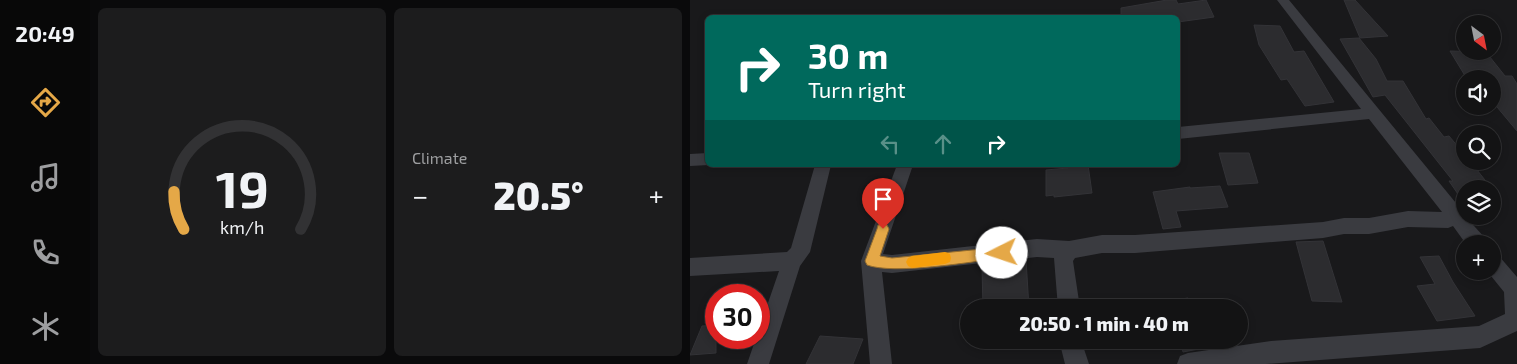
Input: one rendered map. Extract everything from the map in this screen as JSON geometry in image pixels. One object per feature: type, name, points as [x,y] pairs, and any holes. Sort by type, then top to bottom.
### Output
[{"type":"street","points":[[1283,0],[1471,235]]},
{"type":"street","points":[[1180,133],[1374,113]]},
{"type":"street","points":[[690,160],[705,159]]},
{"type":"street","points":[[758,364],[792,261],[800,252],[822,167]]},
{"type":"street","points":[[881,364],[871,261],[904,167]]},
{"type":"street","points":[[871,261],[901,263],[1037,248],[1069,250],[1102,244],[1145,243],[1323,230],[1344,226],[1369,226],[1408,219],[1448,220]]},
{"type":"street","points":[[1068,299],[1063,260],[1069,250]]},
{"type":"street","points":[[690,267],[792,261]]},
{"type":"street","points":[[1188,364],[1271,352],[1480,337],[1516,320],[1514,288],[1501,273]]},
{"type":"street","points":[[1072,349],[1078,364]]},
{"type":"building","points":[[1167,0],[1176,0],[1178,4],[1206,0],[1214,17],[1180,22],[1180,15],[1121,15],[1121,8]]},
{"type":"building","points":[[1344,0],[1355,0],[1388,36],[1360,38]]},
{"type":"building","points":[[1254,25],[1280,26],[1294,52],[1304,51],[1334,102],[1305,106],[1287,79],[1281,80],[1259,45]]},
{"type":"building","points":[[1359,38],[1376,59],[1387,81],[1403,81],[1426,119],[1429,118],[1444,137],[1449,136],[1456,144],[1456,170],[1477,170],[1485,180],[1456,180],[1456,191],[1449,181],[1453,181],[1385,95],[1373,97],[1340,39]]},
{"type":"building","points":[[1450,51],[1456,51],[1456,60],[1492,60],[1500,70],[1462,70]]},
{"type":"building","points":[[1501,71],[1505,76],[1512,76],[1517,84],[1517,131],[1501,112]]},
{"type":"building","points":[[1219,153],[1249,153],[1258,183],[1228,185]]},
{"type":"building","points":[[1088,167],[1092,193],[1054,197],[1054,195],[1046,196],[1046,170]]},
{"type":"building","points":[[1220,186],[1228,207],[1176,211],[1181,227],[1163,229],[1153,192],[1190,187]]},
{"type":"building","points":[[1323,241],[1342,302],[1312,301],[1296,242]]},
{"type":"building","points":[[1439,256],[1475,316],[1437,321],[1417,286],[1435,284],[1420,257]]},
{"type":"building","points":[[1026,260],[1028,299],[983,299],[982,267]]},
{"type":"building","points":[[702,326],[705,326],[705,349],[716,349],[716,353],[690,355]]},
{"type":"building","points":[[820,336],[863,339],[853,364],[806,364]]},
{"type":"building","points":[[1182,349],[1199,349],[1183,352]]},
{"type":"slow traffic","points":[[912,262],[945,258]]},
{"type":"route","points":[[883,229],[871,261],[892,264],[964,255],[1002,253]]}]
